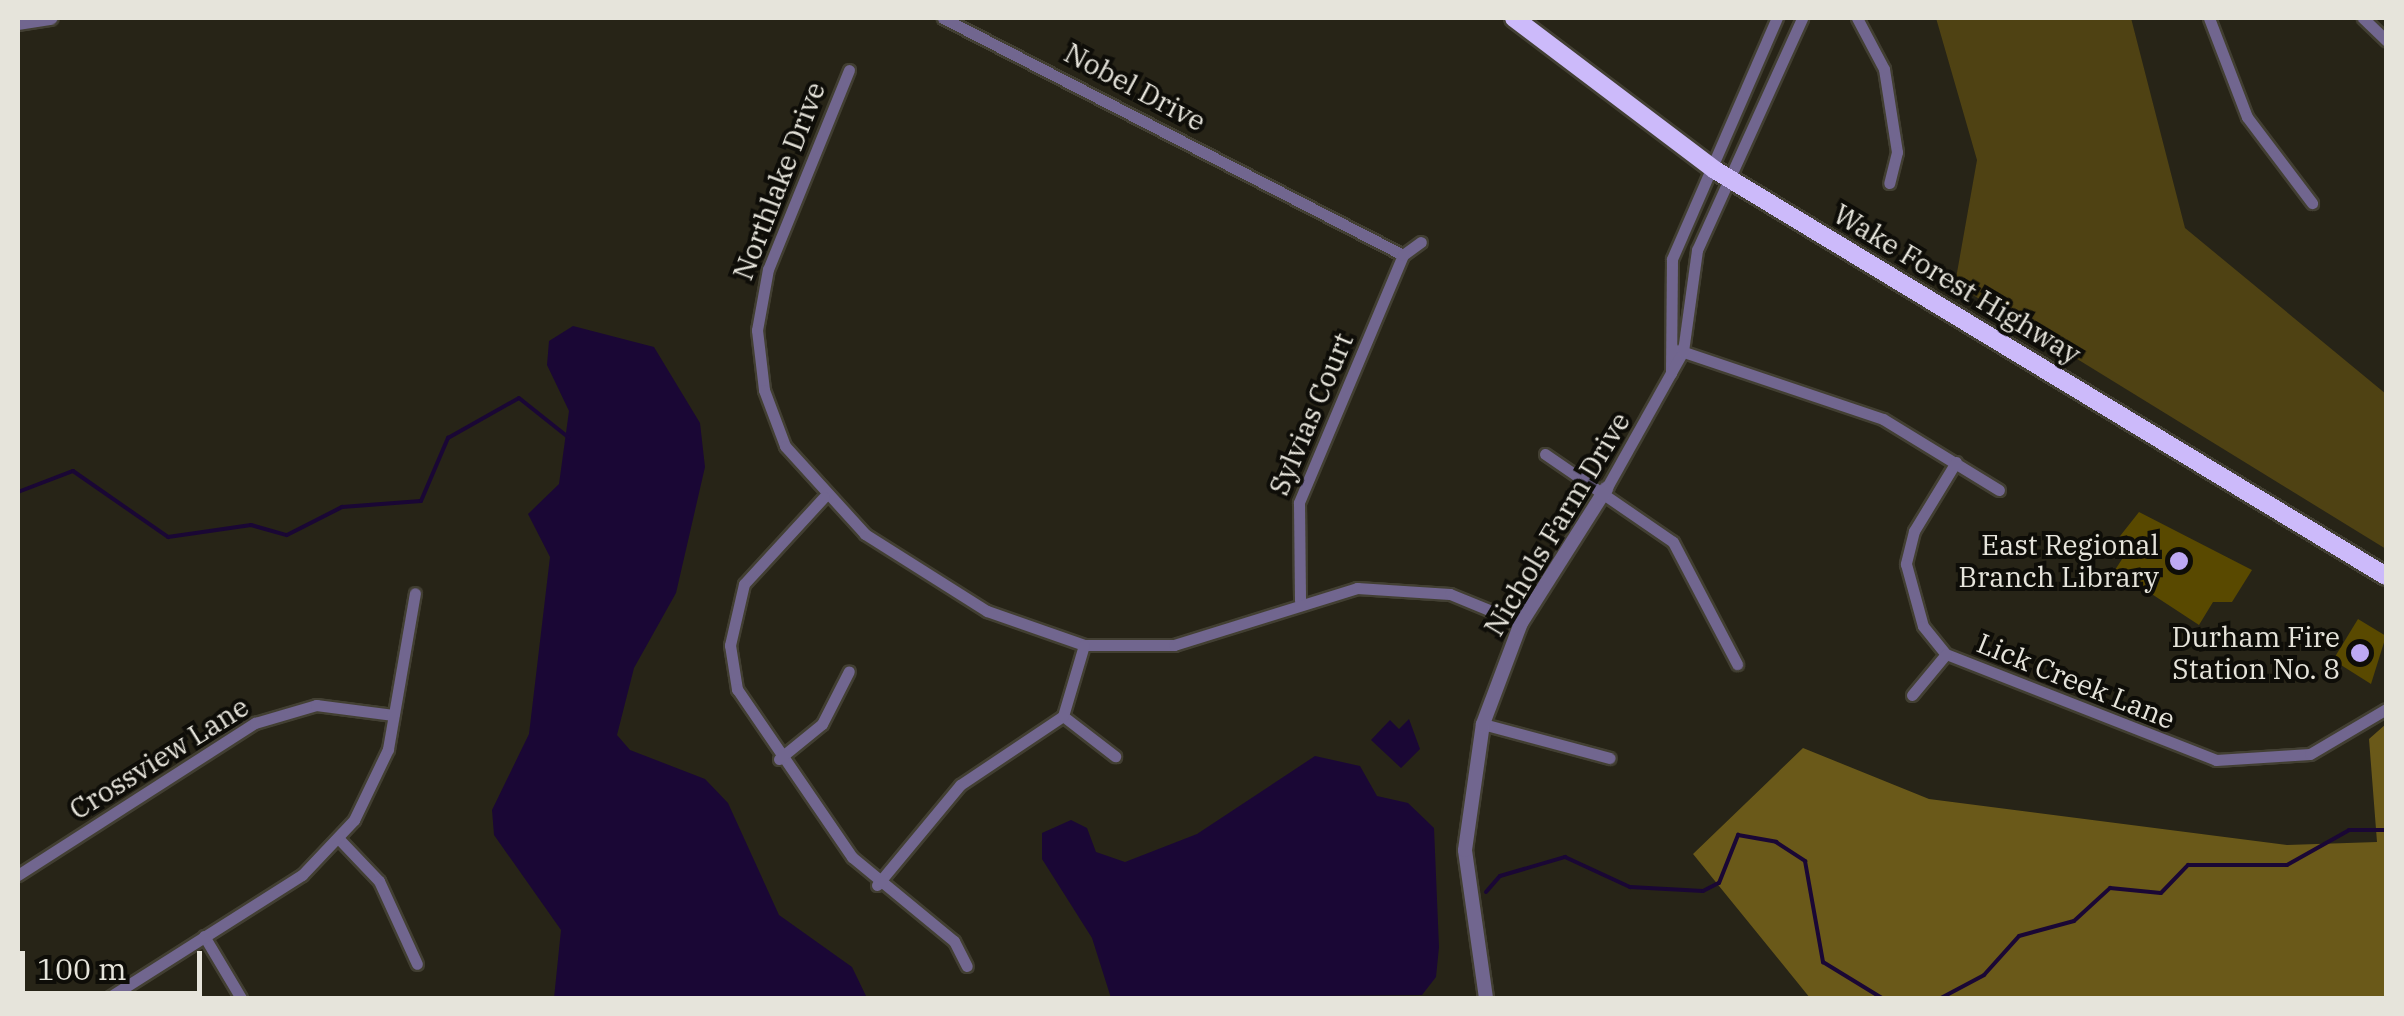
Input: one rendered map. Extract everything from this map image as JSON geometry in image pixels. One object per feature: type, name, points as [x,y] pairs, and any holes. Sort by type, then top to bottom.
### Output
[{"type":"highway","name":"Wake Forest Highway","points":[[1514,18],[1715,170],[2386,576]]},
{"type":"street","points":[[18,23],[51,18]]},
{"type":"street","name":"Nobel Drive","points":[[944,18],[1403,254]]},
{"type":"street","name":"Nichols Farm Drive","points":[[1676,350],[1672,259],[1715,170],[1777,18]]},
{"type":"street","name":"Nichols Farm Drive","points":[[1486,998],[1465,850],[1483,724],[1522,624],[1606,489],[1671,373],[1692,264],[1733,181],[1802,18]]},
{"type":"street","points":[[1857,18],[1884,70],[1897,152],[1890,183]]},
{"type":"street","points":[[2209,18],[2247,117],[2312,204]]},
{"type":"street","points":[[2363,18],[2386,40]]},
{"type":"street","name":"Northlake Drive","points":[[850,70],[758,315],[769,408],[824,497],[987,611],[1084,645],[1174,645],[1300,600],[1401,587],[1474,601],[1522,624]]},
{"type":"street","points":[[1403,254],[1421,242]]},
{"type":"street","name":"Sylvias Court","points":[[1300,600],[1299,502],[1403,254]]},
{"type":"street","points":[[1676,350],[1883,419],[1999,490]]},
{"type":"street","points":[[1545,454],[1606,489],[1686,558],[1737,664]]},
{"type":"street","name":"Lick Creek Lane","points":[[1956,462],[1914,531],[1906,564],[1923,626],[1946,654],[2216,760],[2310,754],[2386,708]]},
{"type":"street","points":[[824,497],[760,559],[731,623],[737,689],[779,759],[877,885],[954,941],[967,966]]},
{"type":"street","points":[[108,998],[302,875],[340,839],[375,785],[394,715],[415,593]]},
{"type":"street","points":[[877,885],[960,785],[1063,716],[1084,645]]},
{"type":"street","points":[[1912,695],[1946,654]]},
{"type":"street","points":[[779,759],[822,724],[848,671]]},
{"type":"street","name":"Crossview Lane","points":[[18,875],[255,722],[316,705],[394,715]]},
{"type":"street","points":[[1063,716],[1115,756]]},
{"type":"street","points":[[1483,724],[1610,758]]},
{"type":"street","points":[[340,839],[379,880],[417,964]]},
{"type":"street","points":[[204,936],[241,998]]},
{"type":"shaded area","points":[[1936,18],[2131,18],[2185,228],[2386,394],[2386,549],[1955,284],[1977,160]]},
{"type":"shaded area","points":[[573,326],[654,347],[700,423],[705,467],[676,593],[634,668],[617,735],[630,750],[705,779],[728,803],[779,915],[852,967],[867,998],[554,998],[561,930],[494,835],[492,810],[529,734],[550,557],[528,514],[559,484],[569,411],[547,365],[549,341]]},
{"type":"shaded area","points":[[1409,719],[1420,749],[1401,768],[1371,740],[1390,720],[1399,729]]},
{"type":"shaded area","points":[[2386,724],[2386,998],[1810,998],[1693,854],[1803,748],[1929,799],[2287,845],[2377,842],[2369,739]]},
{"type":"shaded area","points":[[1315,756],[1360,766],[1377,796],[1408,803],[1434,828],[1439,947],[1436,977],[1422,995],[1111,998],[1092,938],[1042,859],[1042,833],[1071,820],[1087,828],[1096,852],[1125,862],[1197,834]]},
{"type":"building","name":"East Regional Branch Library","points":[[2139,512],[2252,570],[2232,602],[2213,602],[2199,625],[2115,570],[2126,553],[2113,545]]},
{"type":"building","name":"Durham Fire Station No. 8","points":[[2358,619],[2386,636],[2371,684],[2333,660]]},
{"type":"waterway","points":[[18,492],[73,471],[168,537],[251,525],[287,535],[342,507],[421,501],[448,438],[519,398],[568,437]]},
{"type":"waterway","points":[[1941,998],[1984,975],[2019,936],[2074,921],[2110,888],[2161,893],[2188,865],[2287,865],[2349,830],[2386,830]]},
{"type":"waterway","points":[[1486,892],[1500,876],[1565,857],[1630,887],[1703,891],[1719,883],[1738,835],[1776,842],[1805,861],[1823,962],[1882,998]]},
{"type":"place","name":"East Regional Branch Library","points":[[2179,561]]},
{"type":"place","name":"Durham Fire Station No. 8","points":[[2360,653]]}]
